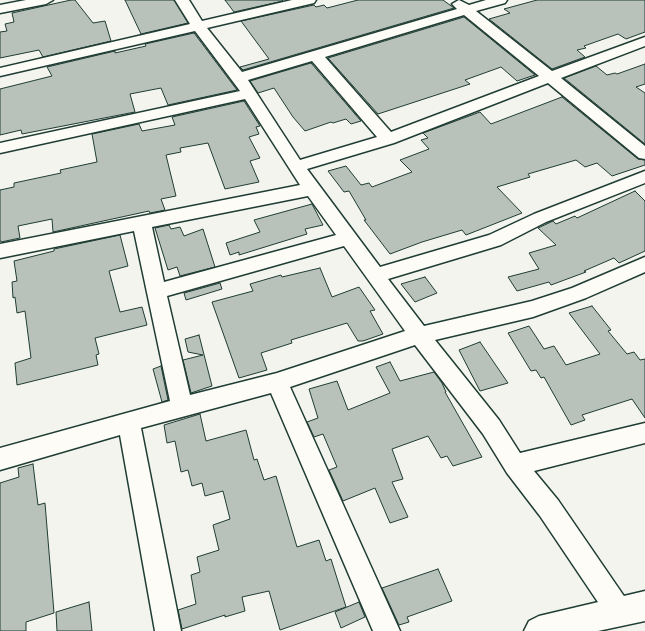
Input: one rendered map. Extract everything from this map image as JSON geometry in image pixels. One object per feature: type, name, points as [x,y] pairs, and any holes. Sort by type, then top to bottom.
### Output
[{"type":"street","points":[[5,6],[46,0]]},
{"type":"street","points":[[182,0],[198,26],[244,85],[296,167],[376,275],[418,335],[491,427],[515,465],[632,608],[539,631]]},
{"type":"street","points":[[455,0],[645,154]]},
{"type":"street","points":[[0,148],[244,85],[316,56],[500,0]]},
{"type":"street","points":[[0,72],[301,1]]},
{"type":"street","points":[[296,167],[388,139],[645,41]]},
{"type":"street","points":[[316,56],[388,139]]},
{"type":"street","points":[[376,275],[495,240],[540,218],[645,177]]},
{"type":"street","points":[[0,251],[312,189]]},
{"type":"street","points":[[142,224],[182,407]]},
{"type":"street","points":[[157,291],[348,238]]},
{"type":"street","points":[[0,454],[129,423],[182,407],[277,382],[418,335],[533,309],[579,292],[645,264]]},
{"type":"street","points":[[277,382],[387,631]]},
{"type":"street","points":[[129,423],[168,631]]},
{"type":"street","points":[[515,465],[645,433]]},
{"type":"building","points":[[75,0],[93,23],[105,21],[111,41],[43,57],[39,50],[0,58],[0,32],[7,31],[5,24],[14,22],[12,13]]},
{"type":"building","points":[[125,0],[174,0],[188,23],[141,34]]},
{"type":"building","points":[[225,0],[282,0],[283,1],[234,12]]},
{"type":"building","points":[[358,0],[443,0],[454,8],[243,70],[240,67],[269,59],[241,21],[314,5],[316,7],[324,5],[327,8]]},
{"type":"building","points":[[537,0],[645,0],[645,32],[626,39],[618,34],[584,46],[586,48],[577,50],[585,57],[552,69],[489,19],[510,13],[504,9]]},
{"type":"building","points":[[464,17],[535,75],[517,81],[501,67],[465,80],[470,84],[378,114],[328,58]]},
{"type":"building","points":[[194,33],[237,90],[168,105],[161,88],[130,94],[135,112],[22,134],[21,130],[0,135],[0,89],[52,76],[47,67],[115,51],[115,53],[146,46],[145,44]]},
{"type":"building","points":[[311,63],[361,121],[351,124],[346,119],[333,123],[331,122],[305,131],[293,117],[274,88],[258,93],[250,81]]},
{"type":"building","points":[[645,64],[645,84],[636,87],[645,93],[645,144],[564,78],[596,66],[607,75],[617,74]]},
{"type":"building","points":[[562,97],[638,159],[645,160],[645,165],[612,176],[597,163],[585,167],[576,160],[528,174],[530,177],[497,187],[522,213],[466,235],[462,230],[422,242],[390,254],[364,220],[366,220],[349,191],[344,192],[328,171],[346,166],[361,185],[369,183],[372,187],[412,172],[400,160],[429,149],[421,140],[428,138],[423,133],[480,112],[491,124]]},
{"type":"building","points":[[244,101],[260,126],[256,127],[259,134],[249,137],[260,158],[250,161],[259,182],[225,189],[208,143],[180,148],[181,152],[166,155],[176,196],[161,199],[165,210],[150,213],[149,211],[53,232],[52,219],[18,226],[20,238],[1,242],[0,190],[14,187],[14,183],[61,173],[60,170],[97,162],[92,134],[139,124],[142,131],[175,125],[172,117]]},
{"type":"building","points":[[635,191],[645,201],[645,251],[619,263],[614,258],[584,271],[586,272],[551,285],[549,282],[517,291],[508,277],[539,269],[529,253],[556,245],[538,228],[553,221],[556,224],[575,216],[577,218]]},
{"type":"building","points":[[312,204],[323,225],[305,229],[307,234],[239,255],[239,252],[230,255],[226,243],[260,232],[254,220]]},
{"type":"building","points":[[169,225],[171,229],[180,227],[184,236],[203,229],[215,267],[180,276],[177,267],[168,270],[155,228]]},
{"type":"building","points":[[120,235],[128,266],[109,271],[120,312],[142,307],[147,325],[95,338],[99,354],[96,355],[98,365],[17,385],[15,363],[31,358],[25,311],[17,313],[15,297],[13,298],[12,282],[17,281],[14,261],[54,251],[54,249]]},
{"type":"building","points":[[320,268],[332,297],[359,287],[375,310],[370,311],[383,334],[363,341],[358,341],[347,323],[291,340],[292,343],[261,353],[267,370],[239,378],[212,302],[253,291],[250,284],[281,275],[282,277]]},
{"type":"building","points":[[425,277],[437,293],[415,302],[401,284]]},
{"type":"building","points":[[220,283],[222,289],[186,300],[184,293]]},
{"type":"building","points":[[592,306],[611,330],[608,331],[627,354],[634,352],[640,360],[645,359],[645,418],[632,399],[582,415],[585,420],[571,425],[544,377],[541,378],[536,370],[531,371],[508,333],[529,326],[544,349],[554,346],[566,365],[600,354],[569,313]]},
{"type":"building","points":[[199,335],[212,386],[191,393],[183,360],[203,355],[188,352],[185,339]]},
{"type":"building","points":[[480,342],[508,383],[480,391],[459,350]]},
{"type":"building","points":[[390,362],[400,381],[434,372],[442,383],[445,392],[482,457],[453,466],[447,456],[441,458],[428,436],[392,449],[403,479],[392,482],[408,517],[390,523],[375,488],[343,501],[329,470],[337,467],[323,434],[314,437],[307,422],[318,418],[309,389],[337,381],[348,410],[390,393],[376,367]]},
{"type":"building","points":[[161,366],[168,400],[162,402],[153,369]]},
{"type":"building","points":[[200,414],[206,441],[246,430],[254,460],[257,459],[264,480],[276,476],[297,547],[319,540],[326,561],[331,559],[346,607],[280,630],[269,591],[242,597],[245,611],[225,617],[225,615],[182,629],[178,610],[196,604],[191,575],[200,572],[197,557],[219,550],[213,525],[230,519],[223,491],[205,496],[202,483],[192,486],[188,470],[181,472],[175,441],[167,443],[164,425]]},
{"type":"building","points":[[33,464],[38,505],[45,503],[54,613],[26,622],[26,631],[0,631],[0,483],[19,477],[18,468]]},
{"type":"building","points":[[438,569],[452,601],[407,617],[409,622],[399,625],[382,588]]},
{"type":"building","points":[[89,602],[92,631],[57,631],[56,612]]},
{"type":"building","points":[[359,602],[365,617],[341,628],[335,612]]}]
